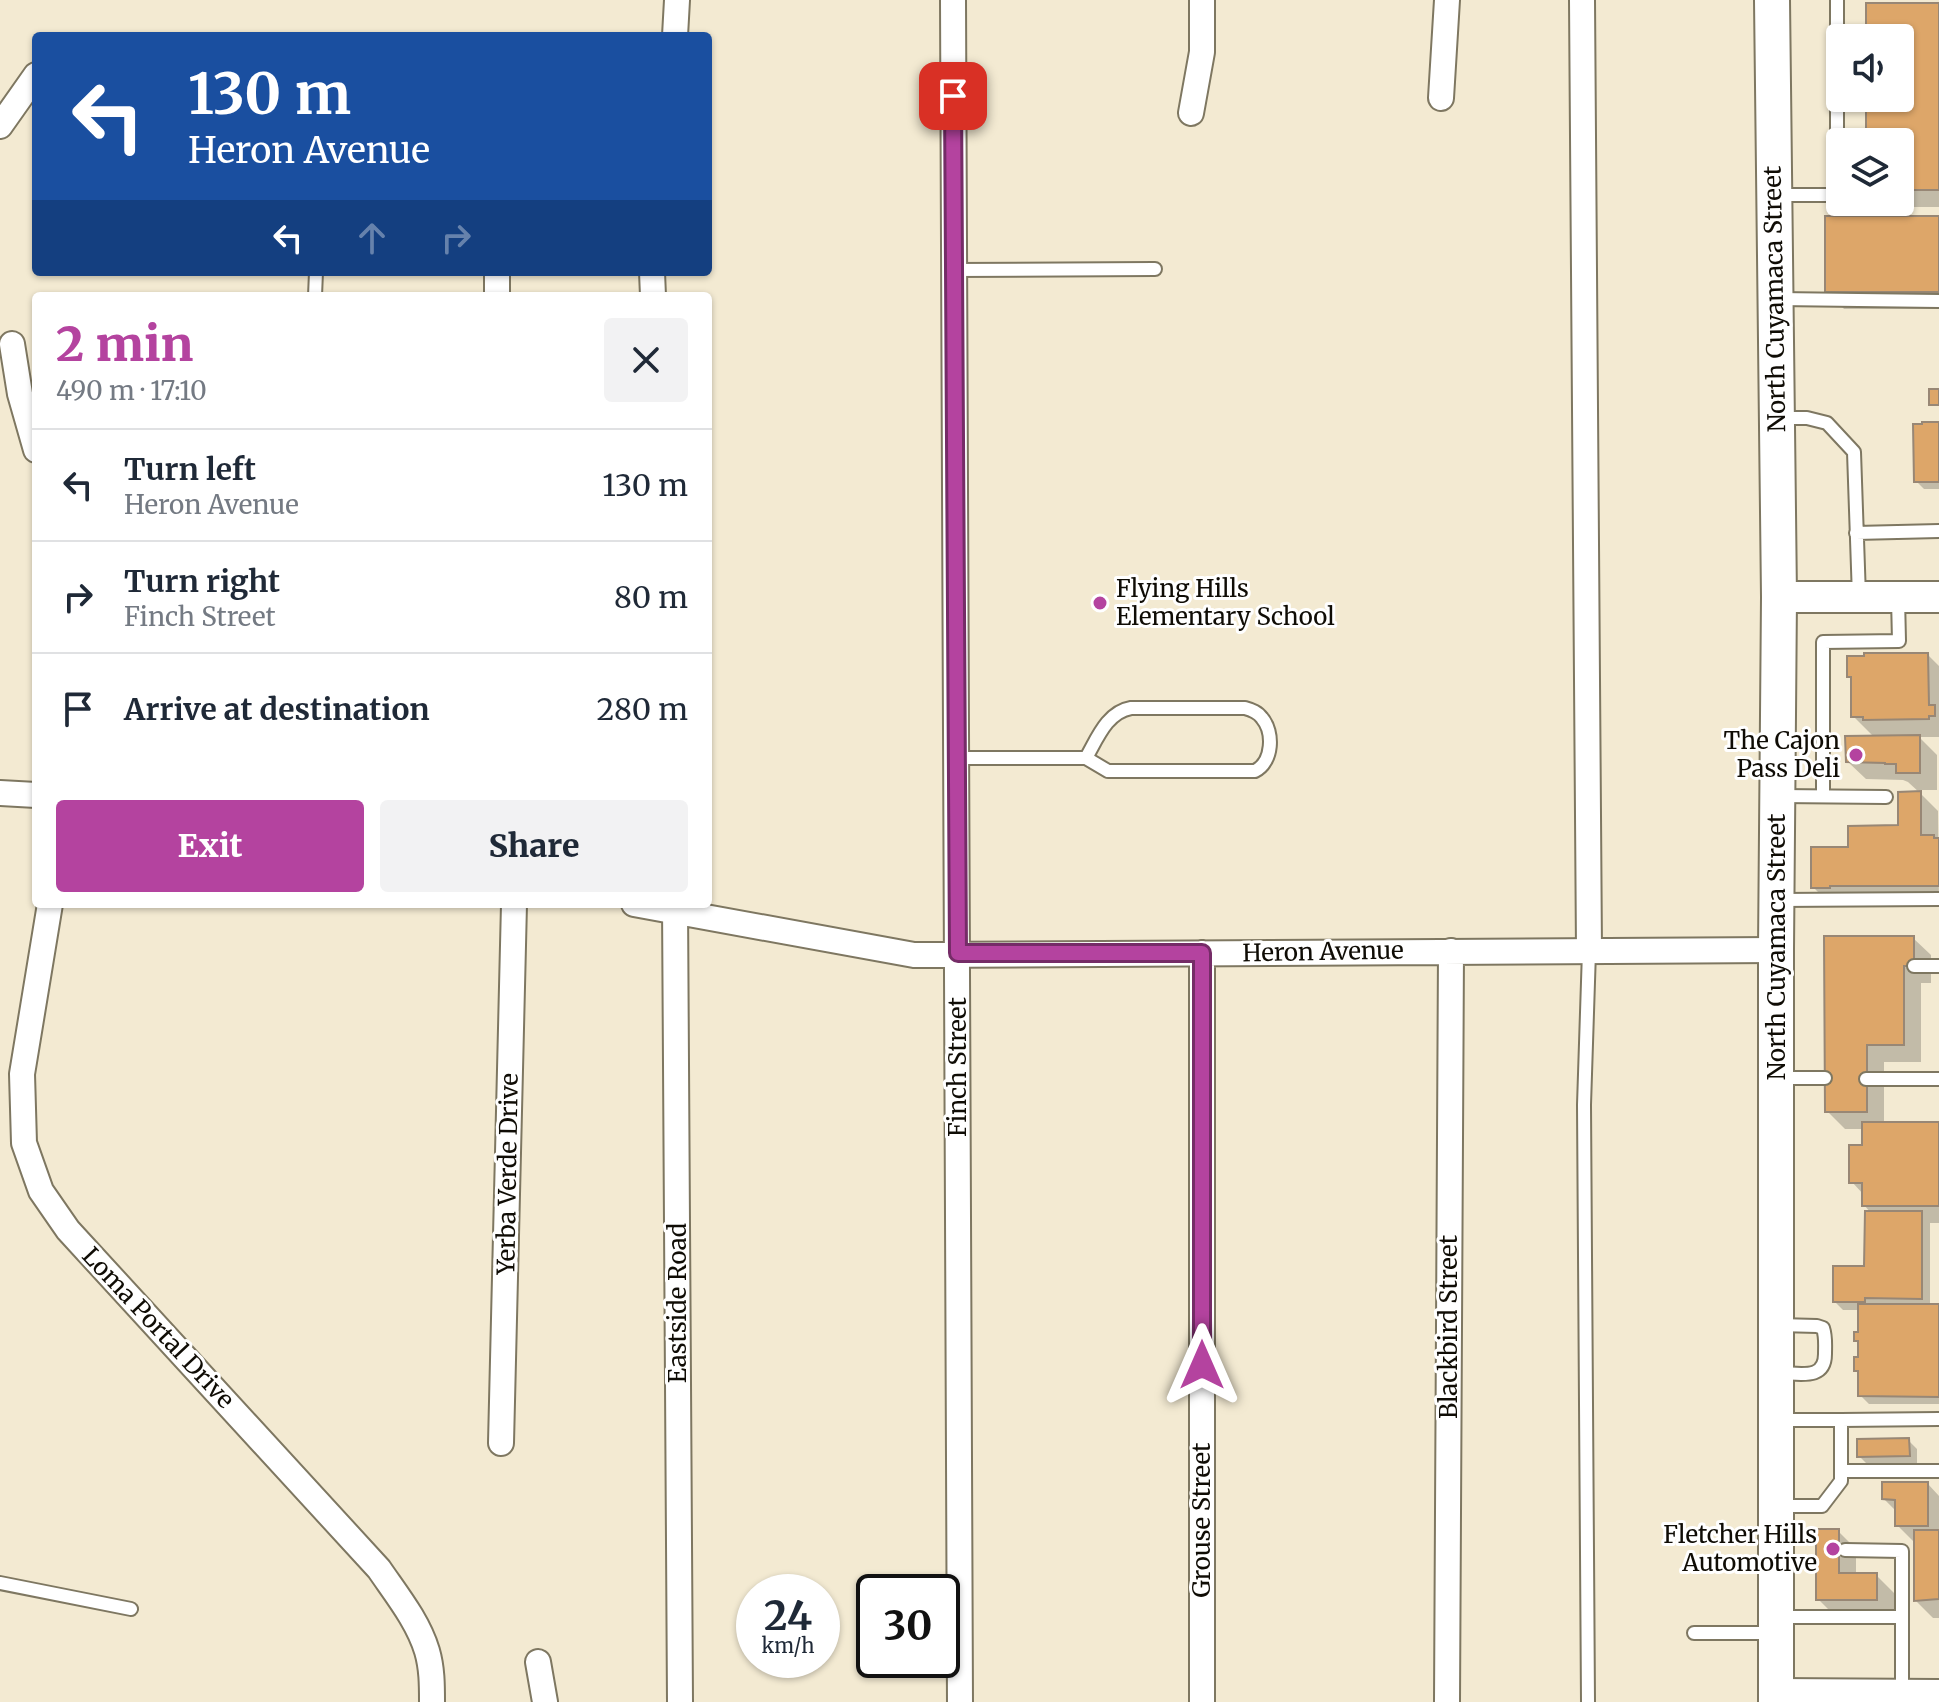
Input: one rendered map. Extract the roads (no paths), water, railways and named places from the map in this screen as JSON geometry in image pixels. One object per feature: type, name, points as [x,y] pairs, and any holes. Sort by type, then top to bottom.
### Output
[{"type":"main road","name":"North Cuyamaca Street","points":[[1772,0],[1779,597],[1776,1697]]},
{"type":"street","points":[[675,32],[677,0]]},
{"type":"street","name":"Finch Street","points":[[953,0],[960,1702]]},
{"type":"street","points":[[1191,113],[1202,52],[1202,0]]},
{"type":"street","points":[[1441,98],[1447,0]]},
{"type":"street","points":[[1582,0],[1589,951]]},
{"type":"street","points":[[0,126],[32,81]]},
{"type":"street","points":[[12,344],[20,394],[32,436]]},
{"type":"street","points":[[1779,597],[1939,597]]},
{"type":"street","points":[[0,793],[32,795]]},
{"type":"street","name":"Loma Portal Drive","points":[[49,908],[22,1074],[24,1143],[41,1191],[68,1230],[379,1569],[410,1615],[427,1650],[432,1702]]},
{"type":"street","name":"Yerba Verde Drive","points":[[501,1443],[514,908]]},
{"type":"street","name":"Heron Avenue","points":[[675,908],[914,955],[1776,950]]},
{"type":"street","name":"Eastside Road","points":[[675,908],[680,1702]]},
{"type":"street","name":"Blackbird Street","points":[[1447,1702],[1451,951]]},
{"type":"street","name":"Grouse Street","points":[[1202,953],[1202,1702]]},
{"type":"street","points":[[538,1662],[545,1702]]},
{"type":"street","points":[[1776,1697],[1939,1692]]},
{"type":"lane","points":[[1774,195],[1837,195],[1837,0]]},
{"type":"lane","points":[[953,270],[1155,269]]},
{"type":"lane","points":[[1775,299],[1939,301]]},
{"type":"lane","points":[[1777,418],[1807,418],[1827,423],[1854,452],[1859,597]]},
{"type":"lane","points":[[1856,533],[1939,531]]},
{"type":"lane","points":[[1823,796],[1823,642],[1899,641],[1898,597]]},
{"type":"lane","points":[[957,758],[1086,758],[1108,771],[1255,771],[1261,768],[1269,755],[1269,732],[1259,713],[1245,708],[1123,709],[1110,718],[1086,758]]},
{"type":"lane","points":[[1777,796],[1886,797]]},
{"type":"lane","points":[[1777,900],[1939,899]]},
{"type":"lane","points":[[1588,1702],[1584,1105],[1589,951]]},
{"type":"lane","points":[[1914,966],[1939,966]]},
{"type":"lane","points":[[1776,1078],[1825,1078]]},
{"type":"lane","points":[[1866,1079],[1939,1079]]},
{"type":"lane","points":[[1776,1325],[1823,1328],[1825,1364],[1814,1373],[1776,1373]]},
{"type":"lane","points":[[1776,1420],[1939,1419]]},
{"type":"lane","points":[[1776,1506],[1822,1506],[1841,1481],[1841,1420]]},
{"type":"lane","points":[[1841,1471],[1939,1471]]},
{"type":"lane","points":[[1845,1550],[1902,1551],[1902,1692]]},
{"type":"lane","points":[[0,1583],[131,1609]]},
{"type":"lane","points":[[1694,1633],[1902,1617]]},
{"type":"place","name":"Flying Hills Elementary School","points":[[1100,603]]},
{"type":"place","name":"The Cajon Pass Deli","points":[[1856,755]]},
{"type":"place","name":"Fletcher Hills Automotive","points":[[1833,1549]]}]
